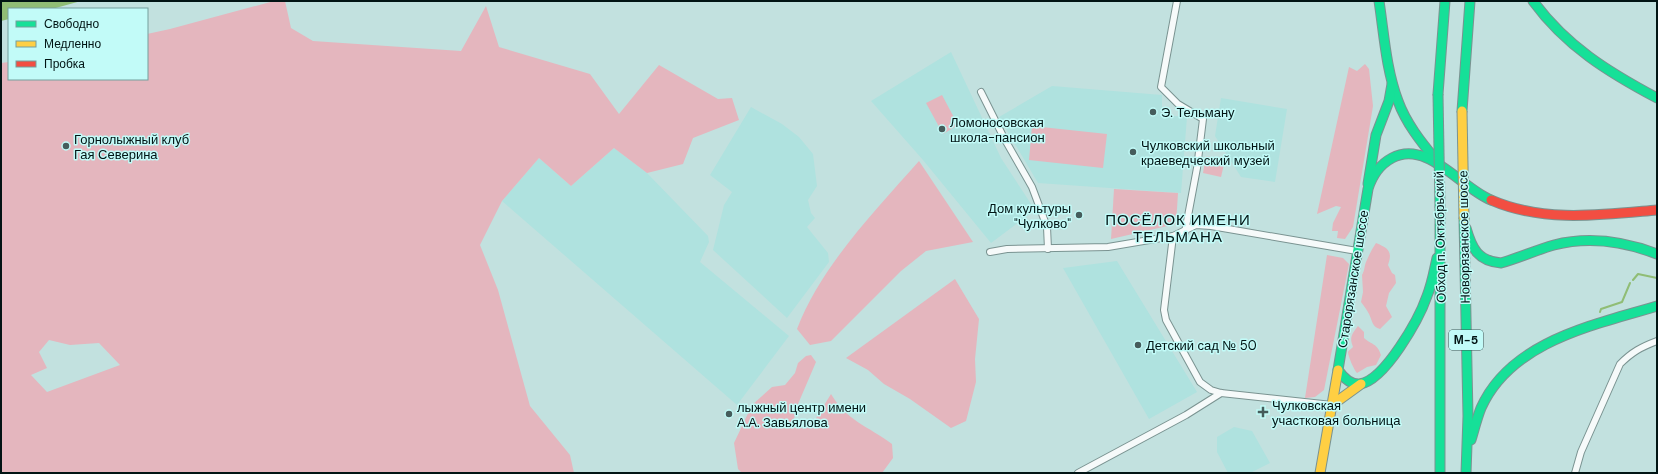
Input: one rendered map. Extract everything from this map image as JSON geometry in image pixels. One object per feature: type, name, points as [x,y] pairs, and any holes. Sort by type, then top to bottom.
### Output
[{"type":"main road","points":[[1379,1],[1387,57],[1397,99],[1410,125],[1428,151],[1449,173]]},
{"type":"main road","name":"Обход п. Октябрьский","points":[[1440,473],[1440,208],[1438,94],[1444,1]]},
{"type":"main road","name":"Новорязанское шоссе","points":[[1466,473],[1468,416],[1462,111],[1470,1]]},
{"type":"main road","points":[[1533,1],[1560,33],[1583,53],[1617,77],[1657,98]]},
{"type":"main road","points":[[1368,189],[1376,135],[1389,101],[1393,83]]},
{"type":"main road","points":[[1368,189],[1373,175],[1382,165],[1396,156],[1407,153],[1416,153],[1423,156],[1484,197],[1520,211],[1539,214],[1588,216],[1657,210]]},
{"type":"main road","name":"Старорязанское шоссе","points":[[1320,473],[1368,189]]},
{"type":"main road","points":[[1464,219],[1473,247],[1478,255],[1493,263],[1501,263],[1554,245],[1581,240],[1613,241],[1635,246],[1657,254]]},
{"type":"main road","points":[[1332,405],[1370,379],[1381,370],[1395,354],[1425,302],[1440,245]]},
{"type":"main road","points":[[1467,462],[1474,426],[1480,410],[1498,380],[1514,364],[1538,348],[1568,335],[1657,306]]},
{"type":"main road","points":[[1338,370],[1346,380],[1361,384]]},
{"type":"street","points":[[1177,1],[1161,87],[1178,104],[1203,119],[1197,168],[1185,232]]},
{"type":"street","points":[[981,92],[1004,138],[1032,187],[1047,227],[1048,249]]},
{"type":"street","points":[[990,252],[1007,249],[1108,247],[1173,236],[1185,232],[1196,225],[1211,226],[1357,251]]},
{"type":"street","points":[[1173,236],[1164,310],[1166,320],[1200,382],[1211,390],[1221,393],[1332,405]]},
{"type":"street","points":[[1575,473],[1581,452],[1620,364],[1631,353],[1640,347],[1657,341]]},
{"type":"street","points":[[1078,473],[1186,415],[1221,393]]},
{"type":"shaded area","points":[[1,1],[81,1],[56,8],[8,8],[8,19],[1,21]]},
{"type":"shaded area","points":[[274,1],[285,1],[291,28],[313,41],[461,51],[486,6],[499,47],[590,74],[619,114],[659,65],[718,99],[732,98],[739,120],[693,138],[683,164],[647,173],[614,148],[571,186],[539,158],[502,201],[480,245],[498,290],[530,406],[570,455],[574,473],[1,473],[1,63],[8,62],[8,80],[148,80],[148,34]],"holes":[[[49,340],[70,345],[99,343],[120,365],[47,392],[31,375],[47,368],[39,352]]]},
{"type":"shaded area","name":"Ломоносовская школа-пансион","points":[[951,52],[1001,158],[1035,210],[991,243],[923,160],[871,101]]},
{"type":"shaded area","points":[[1365,64],[1369,69],[1373,106],[1353,227],[1345,239],[1337,238],[1338,231],[1332,231],[1333,223],[1341,207],[1336,206],[1317,214],[1349,67],[1357,71]]},
{"type":"shaded area","points":[[1052,86],[1162,95],[1162,115],[1187,117],[1181,193],[1038,183],[999,117]]},
{"type":"shaded area","points":[[942,95],[958,125],[943,134],[926,103]]},
{"type":"shaded area","points":[[1221,98],[1287,109],[1275,182],[1241,177],[1215,136]]},
{"type":"shaded area","points":[[751,107],[782,124],[799,137],[813,154],[817,186],[808,200],[811,213],[815,218],[807,227],[828,253],[829,262],[787,318],[713,250],[724,205],[732,192],[710,175]]},
{"type":"shaded area","points":[[1032,126],[1107,134],[1103,168],[1029,160]]},
{"type":"shaded area","points":[[614,148],[647,173],[708,236],[709,242],[700,262],[789,336],[737,405],[502,201],[539,158],[571,186]]},
{"type":"shaded area","points":[[1206,156],[1225,160],[1221,177],[1203,173]]},
{"type":"shaded area","points":[[919,161],[973,242],[926,251],[901,271],[831,341],[810,345],[797,329],[807,306],[820,283],[850,240]]},
{"type":"shaded area","points":[[1114,189],[1178,193],[1176,224],[1111,239]]},
{"type":"shaded area","points":[[1376,243],[1386,248],[1390,253],[1388,265],[1392,273],[1395,275],[1396,283],[1389,293],[1386,306],[1392,317],[1380,329],[1374,325],[1361,302],[1363,292],[1362,275],[1367,259]]},
{"type":"shaded area","points":[[1327,255],[1343,258],[1349,264],[1324,390],[1315,397],[1305,398]]},
{"type":"shaded area","name":"Детский сад № 50","points":[[1117,261],[1197,392],[1149,419],[1063,268]]},
{"type":"shaded area","points":[[955,279],[979,319],[975,359],[976,382],[966,421],[951,428],[910,399],[884,384],[868,370],[846,358]]},
{"type":"shaded area","points":[[1358,326],[1364,332],[1364,338],[1376,346],[1381,355],[1376,365],[1367,367],[1357,373],[1351,363],[1348,352],[1353,347],[1351,341],[1352,336]]},
{"type":"shaded area","points":[[811,355],[816,362],[798,404],[794,419],[803,429],[815,420],[831,394],[837,403],[851,417],[892,444],[893,458],[882,473],[742,473],[738,469],[734,443],[752,405],[772,387],[785,385],[795,373],[798,363],[806,356]]},
{"type":"shaded area","points":[[1234,427],[1252,431],[1270,463],[1250,473],[1228,473],[1217,452],[1217,437]]},
{"type":"waterway","points":[[1633,280],[1638,274],[1657,278]]},
{"type":"waterway","points":[[1600,312],[1601,309],[1622,302],[1630,283]]},
{"type":"traffic: fast","points":[[1379,1],[1388,64],[1398,101],[1401,109],[1419,139],[1436,160]]},
{"type":"traffic: fast","points":[[1438,94],[1445,1]]},
{"type":"traffic: fast","points":[[1462,111],[1470,1]]},
{"type":"traffic: fast","points":[[1533,1],[1559,31],[1589,57],[1657,98]]},
{"type":"traffic: fast","points":[[1368,184],[1376,135],[1389,101],[1392,84]]},
{"type":"traffic: fast","points":[[1438,94],[1440,208]]},
{"type":"traffic: fast","points":[[1437,258],[1430,287],[1423,306],[1400,347],[1380,372],[1370,380],[1360,384],[1347,380],[1338,370],[1368,189],[1377,171],[1383,164],[1392,158],[1405,154],[1418,155],[1443,167],[1468,186],[1491,200]]},
{"type":"traffic: fast","points":[[1440,208],[1440,473]]},
{"type":"traffic: fast","points":[[1464,219],[1468,416],[1466,473]]},
{"type":"traffic: fast","points":[[1466,228],[1477,253],[1481,257],[1493,262],[1501,263],[1567,242],[1593,240],[1619,243],[1657,254]]},
{"type":"traffic: fast","points":[[1471,440],[1481,408],[1495,385],[1512,366],[1533,351],[1557,339],[1582,329],[1657,306]]},
{"type":"traffic: slow","points":[[1462,111],[1464,219]]},
{"type":"traffic: slow","points":[[1320,473],[1338,370]]},
{"type":"traffic: slow","points":[[1332,405],[1361,384]]},
{"type":"traffic: jam","points":[[1491,200],[1531,212],[1552,215],[1573,216],[1657,210]]},
{"type":"place","name":"Э. Тельману","points":[[1153,112]]},
{"type":"place","name":"Ломоносовская школа-пансион","points":[[942,129]]},
{"type":"place","name":"Горнолыжный клуб Гая Северина","points":[[66,146]]},
{"type":"place","name":"Чулковский школьный краеведческий музей","points":[[1133,152]]},
{"type":"place","name":"Дом культуры \"Чулково\"","points":[[1079,215]]},
{"type":"place","name":"Детский сад № 50","points":[[1138,345]]},
{"type":"place","name":"Чулковская участковая больница","points":[[1263,412]]},
{"type":"place","name":"лыжный центр имени А.А. Завьялова","points":[[729,414]]},
{"type":"district","name":"ПОСЁЛОК ИМЕНИ ТЕЛЬМАНА","points":[[1178,228]]}]
